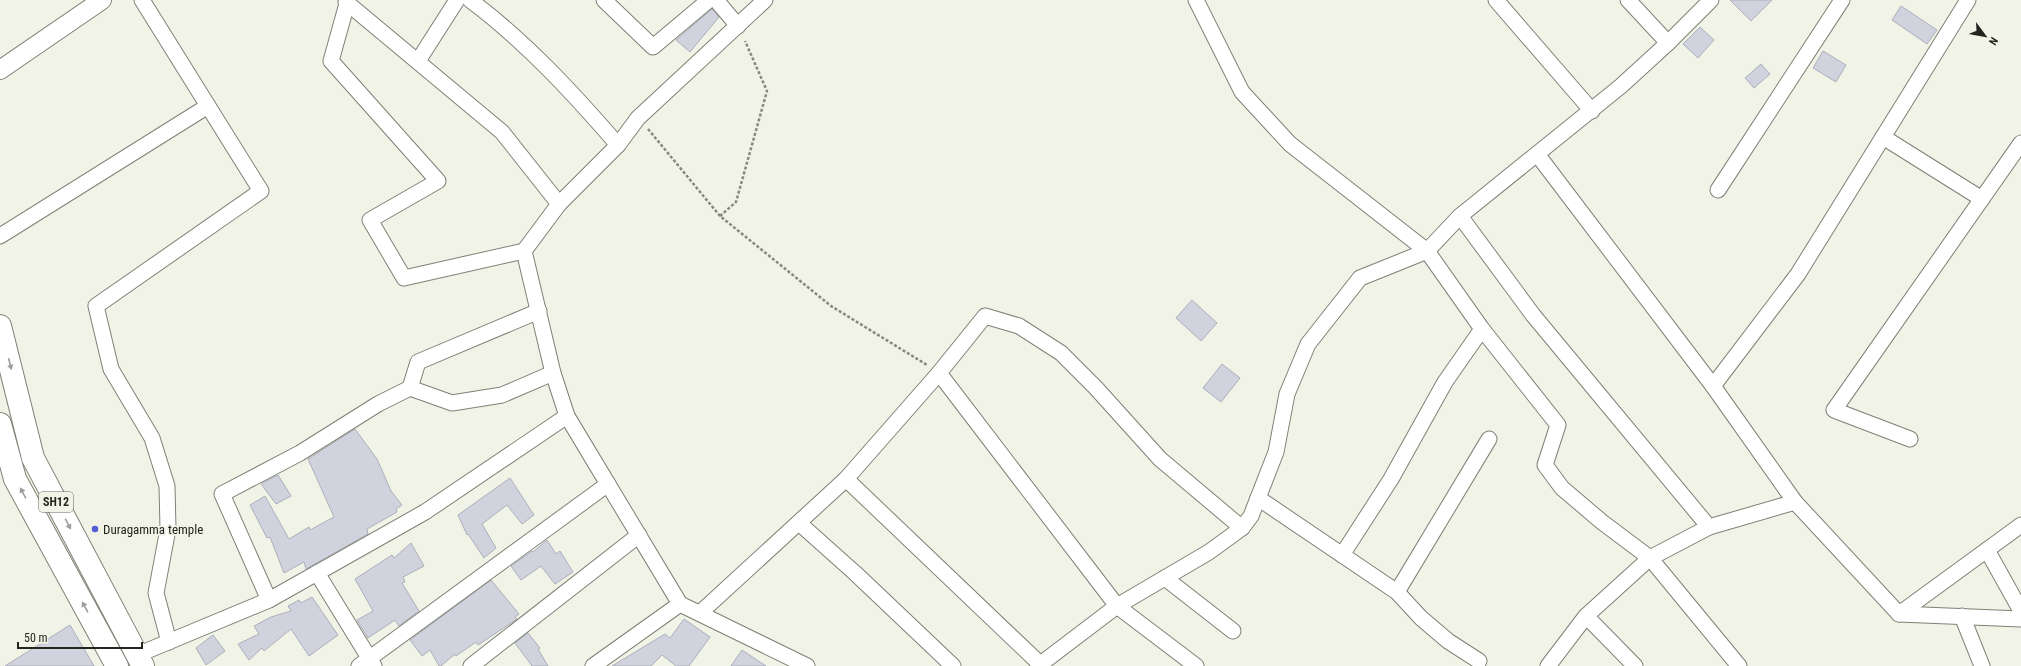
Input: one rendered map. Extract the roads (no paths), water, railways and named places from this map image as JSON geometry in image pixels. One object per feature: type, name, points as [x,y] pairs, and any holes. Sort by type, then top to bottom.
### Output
[{"type":"main road","name":"SH12","points":[[0,326],[33,458],[140,661]]},
{"type":"main road","name":"SH12","points":[[0,424],[15,479],[117,666]]},
{"type":"street","points":[[0,70],[102,0]]},
{"type":"street","points":[[142,0],[261,191],[96,306],[111,369],[152,438],[167,486],[168,530],[156,593],[169,642]]},
{"type":"street","points":[[418,61],[457,0]]},
{"type":"street","points":[[470,0],[486,12],[571,91],[618,145]]},
{"type":"street","points":[[604,0],[653,47],[709,0]]},
{"type":"street","points":[[716,0],[738,26]]},
{"type":"street","points":[[558,204],[502,132],[347,1],[331,61],[438,180],[370,220],[404,278],[524,252],[558,204],[618,145],[638,118],[765,0]]},
{"type":"street","points":[[1196,0],[1242,92],[1285,138],[1428,251],[1482,329],[1558,425],[1545,465],[1562,488],[1650,558],[1739,666]]},
{"type":"street","points":[[1496,0],[1592,111]]},
{"type":"street","points":[[1628,0],[1668,43]]},
{"type":"street","points":[[846,479],[1039,665],[1117,606],[1209,552],[1242,528],[1252,516],[1276,452],[1287,394],[1308,344],[1360,278],[1428,251],[1460,216],[1592,111],[1668,43],[1711,0]]},
{"type":"street","points":[[1718,190],[1842,0]]},
{"type":"street","points":[[1713,386],[1798,274],[1968,0]]},
{"type":"street","points":[[0,236],[208,106]]},
{"type":"street","points":[[1883,138],[1982,199]]},
{"type":"street","points":[[1910,440],[1834,410],[2021,143]]},
{"type":"street","points":[[1537,154],[1713,386],[1795,502],[1899,614],[2021,619]]},
{"type":"street","points":[[1460,216],[1533,315],[1709,527]]},
{"type":"street","points":[[524,252],[553,373],[567,416],[680,604],[808,666]]},
{"type":"street","points":[[410,388],[418,362],[539,311]]},
{"type":"street","points":[[700,613],[846,479],[939,373],[985,316],[1019,326],[1061,353],[1096,388],[1160,459],[1242,528]]},
{"type":"street","points":[[1342,555],[1391,479],[1445,382],[1482,329]]},
{"type":"street","points":[[269,600],[222,494],[300,453],[378,404],[410,388],[452,403],[502,395],[553,373]]},
{"type":"street","points":[[939,373],[1117,606],[1196,666]]},
{"type":"street","points":[[140,661],[169,642],[269,600],[425,512],[567,416]]},
{"type":"street","points":[[1397,592],[1489,439]]},
{"type":"street","points":[[317,573],[367,664],[608,484]]},
{"type":"street","points":[[1258,498],[1397,592],[1421,618],[1448,641],[1479,661]]},
{"type":"street","points":[[1548,666],[1586,616],[1650,558],[1709,527],[1795,502]]},
{"type":"street","points":[[799,523],[856,573],[953,666]]},
{"type":"street","points":[[1899,614],[2021,524]]},
{"type":"street","points":[[471,666],[639,536]]},
{"type":"street","points":[[1987,550],[2021,611]]},
{"type":"street","points":[[1165,578],[1233,631]]},
{"type":"street","points":[[597,665],[680,604]]},
{"type":"street","points":[[1586,616],[1635,666]]},
{"type":"street","points":[[1962,616],[1978,663]]},
{"type":"place","name":"Duragamma temple","points":[[95,529]]}]
